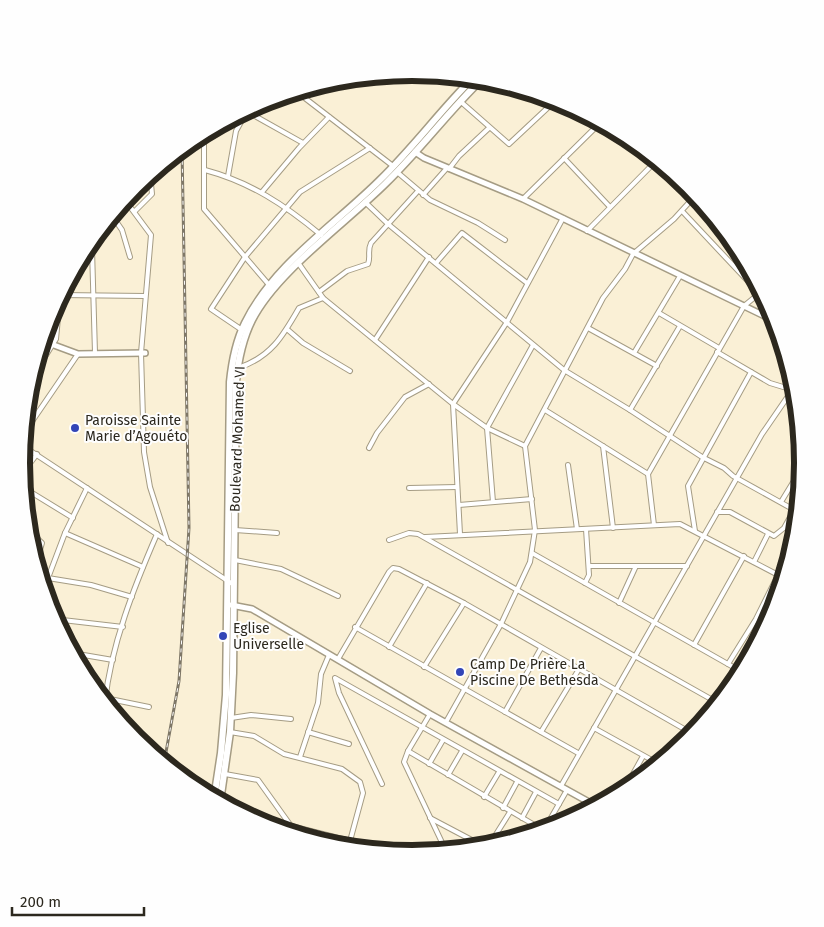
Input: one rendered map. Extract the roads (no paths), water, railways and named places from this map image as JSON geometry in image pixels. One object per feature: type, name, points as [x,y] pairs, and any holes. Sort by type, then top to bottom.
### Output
[{"type":"main road","name":"Boulevard Mohamed VI","points":[[232,585],[235,560],[238,368],[246,335],[256,313],[273,290],[298,264],[365,202],[466,86]]},
{"type":"main road","name":"Boulevard Mohamed VI","points":[[412,149],[474,87]]},
{"type":"main road","name":"Boulevard Mohamed VI","points":[[215,790],[226,708],[232,585],[230,382],[242,330],[252,311],[270,286],[321,235],[395,169]]},
{"type":"main road","name":"Boulevard Mohamed VI","points":[[221,794],[231,718],[231,605]]},
{"type":"street","points":[[304,98],[370,148],[423,195],[505,240]]},
{"type":"street","points":[[460,101],[489,128],[510,144],[548,107]]},
{"type":"street","points":[[255,116],[303,143]]},
{"type":"street","points":[[262,192],[303,143],[329,117]]},
{"type":"street","points":[[228,176],[236,131],[241,122]]},
{"type":"street","points":[[423,195],[459,156],[489,128]]},
{"type":"street","points":[[523,199],[595,128]]},
{"type":"street","points":[[204,144],[204,209],[270,286]]},
{"type":"street","points":[[242,330],[211,309],[246,257],[287,208],[310,185],[370,148]]},
{"type":"street","points":[[412,149],[448,169],[523,199],[765,317]]},
{"type":"street","points":[[564,158],[610,206]]},
{"type":"street","points":[[587,231],[651,165]]},
{"type":"street","points":[[204,170],[228,176],[262,192],[287,208],[321,235]]},
{"type":"street","points":[[135,211],[152,194],[151,184]]},
{"type":"street","points":[[319,292],[347,270],[368,264],[370,258],[368,249],[418,191]]},
{"type":"street","points":[[365,202],[388,224],[564,370],[702,457],[791,508]]},
{"type":"street","points":[[446,722],[463,688],[501,624],[528,569],[535,530],[525,446],[603,298],[634,254],[690,202]]},
{"type":"street","points":[[131,206],[151,235],[145,296],[143,353],[144,452],[150,487],[168,543]]},
{"type":"street","points":[[682,211],[745,276]]},
{"type":"street","points":[[460,534],[453,404],[508,322],[527,283],[544,258],[563,218]]},
{"type":"street","points":[[116,222],[122,230],[130,257]]},
{"type":"street","points":[[436,263],[462,233],[527,283]]},
{"type":"street","points":[[92,254],[95,353]]},
{"type":"street","points":[[375,340],[428,257]]},
{"type":"street","points":[[298,264],[323,298],[453,404],[487,428],[525,446]]},
{"type":"street","points":[[634,353],[680,276]]},
{"type":"street","points":[[69,296],[145,296]]},
{"type":"street","points":[[654,526],[648,474],[744,306],[755,296]]},
{"type":"street","points":[[238,368],[269,350],[288,330],[299,308],[323,298]]},
{"type":"street","points":[[659,313],[751,372],[780,388],[787,389]]},
{"type":"street","points":[[45,357],[56,339],[57,321]]},
{"type":"street","points":[[630,410],[680,326]]},
{"type":"street","points":[[588,328],[657,366]]},
{"type":"street","points":[[288,330],[303,343],[350,371]]},
{"type":"street","points":[[49,344],[78,354],[143,353]]},
{"type":"street","points":[[494,502],[487,428],[534,345]]},
{"type":"street","points":[[32,421],[78,354]]},
{"type":"street","points":[[695,532],[687,489],[702,457],[751,372]]},
{"type":"street","points":[[369,448],[377,433],[405,396],[429,384]]},
{"type":"street","points":[[561,786],[578,753],[655,623],[762,434],[789,399]]},
{"type":"street","points":[[545,410],[648,474]]},
{"type":"street","points":[[603,446],[613,528]]},
{"type":"street","points":[[31,450],[232,585]]},
{"type":"street","points":[[30,463],[37,454]]},
{"type":"street","points":[[568,465],[577,529]]},
{"type":"street","points":[[781,502],[793,481]]},
{"type":"street","points":[[409,488],[457,487]]},
{"type":"street","points":[[87,488],[65,533],[48,578],[91,584],[132,597]]},
{"type":"street","points":[[31,493],[73,518]]},
{"type":"street","points":[[459,505],[532,499]]},
{"type":"street","points":[[717,512],[730,512],[774,536],[780,533],[790,519]]},
{"type":"street","points":[[424,537],[680,524],[777,575]]},
{"type":"street","points":[[585,583],[590,575],[586,529]]},
{"type":"street","points":[[234,530],[277,533]]},
{"type":"street","points":[[65,533],[143,567]]},
{"type":"street","points":[[389,540],[409,533],[418,534],[711,700]]},
{"type":"street","points":[[106,692],[113,660],[132,597],[157,534]]},
{"type":"street","points":[[754,562],[768,534]]},
{"type":"street","points":[[37,538],[42,543],[40,550]]},
{"type":"street","points":[[532,553],[735,668]]},
{"type":"street","points":[[694,645],[744,556]]},
{"type":"street","points":[[235,560],[281,569],[338,596]]},
{"type":"street","points":[[589,566],[687,566]]},
{"type":"street","points":[[620,603],[621,594],[636,566]]},
{"type":"street","points":[[338,659],[388,572],[394,568],[464,603],[686,730]]},
{"type":"street","points":[[728,664],[756,619],[776,579]]},
{"type":"street","points":[[389,647],[427,583]]},
{"type":"street","points":[[424,666],[464,603]]},
{"type":"street","points":[[231,605],[252,610],[430,714],[589,802]]},
{"type":"street","points":[[64,620],[123,627]]},
{"type":"street","points":[[355,627],[578,753]]},
{"type":"street","points":[[505,712],[542,648]]},
{"type":"street","points":[[81,655],[113,660]]},
{"type":"street","points":[[300,757],[318,703],[321,674],[329,655]]},
{"type":"street","points":[[541,732],[578,669]]},
{"type":"street","points":[[382,784],[339,693],[335,678],[559,804]]},
{"type":"street","points":[[112,699],[149,706]]},
{"type":"street","points":[[430,714],[408,751],[404,762],[443,844]]},
{"type":"street","points":[[231,718],[251,715],[291,719]]},
{"type":"street","points":[[594,728],[652,761]]},
{"type":"street","points":[[230,732],[254,736],[284,754],[342,769],[360,782],[363,793],[350,840]]},
{"type":"street","points":[[308,732],[349,744]]},
{"type":"street","points":[[430,764],[443,740]]},
{"type":"street","points":[[408,751],[535,825]]},
{"type":"street","points":[[448,775],[462,751]]},
{"type":"street","points":[[632,776],[643,756]]},
{"type":"street","points":[[484,797],[500,772]]},
{"type":"street","points":[[225,774],[258,780],[291,825]]},
{"type":"street","points":[[503,808],[517,782]]},
{"type":"street","points":[[550,819],[567,790]]},
{"type":"street","points":[[522,818],[536,792]]},
{"type":"street","points":[[493,836],[510,812]]},
{"type":"street","points":[[430,818],[473,840]]},
{"type":"street","points":[[302,829],[340,838]]},
{"type":"railway","points":[[165,756],[179,681],[189,528],[182,158]]},
{"type":"place","name":"Paroisse Sainte Marie d’Agouéto","points":[[75,428]]},
{"type":"place","name":"Eglise Universelle","points":[[223,636]]},
{"type":"place","name":"Camp De Prière La Piscine De Bethesda","points":[[460,672]]}]
